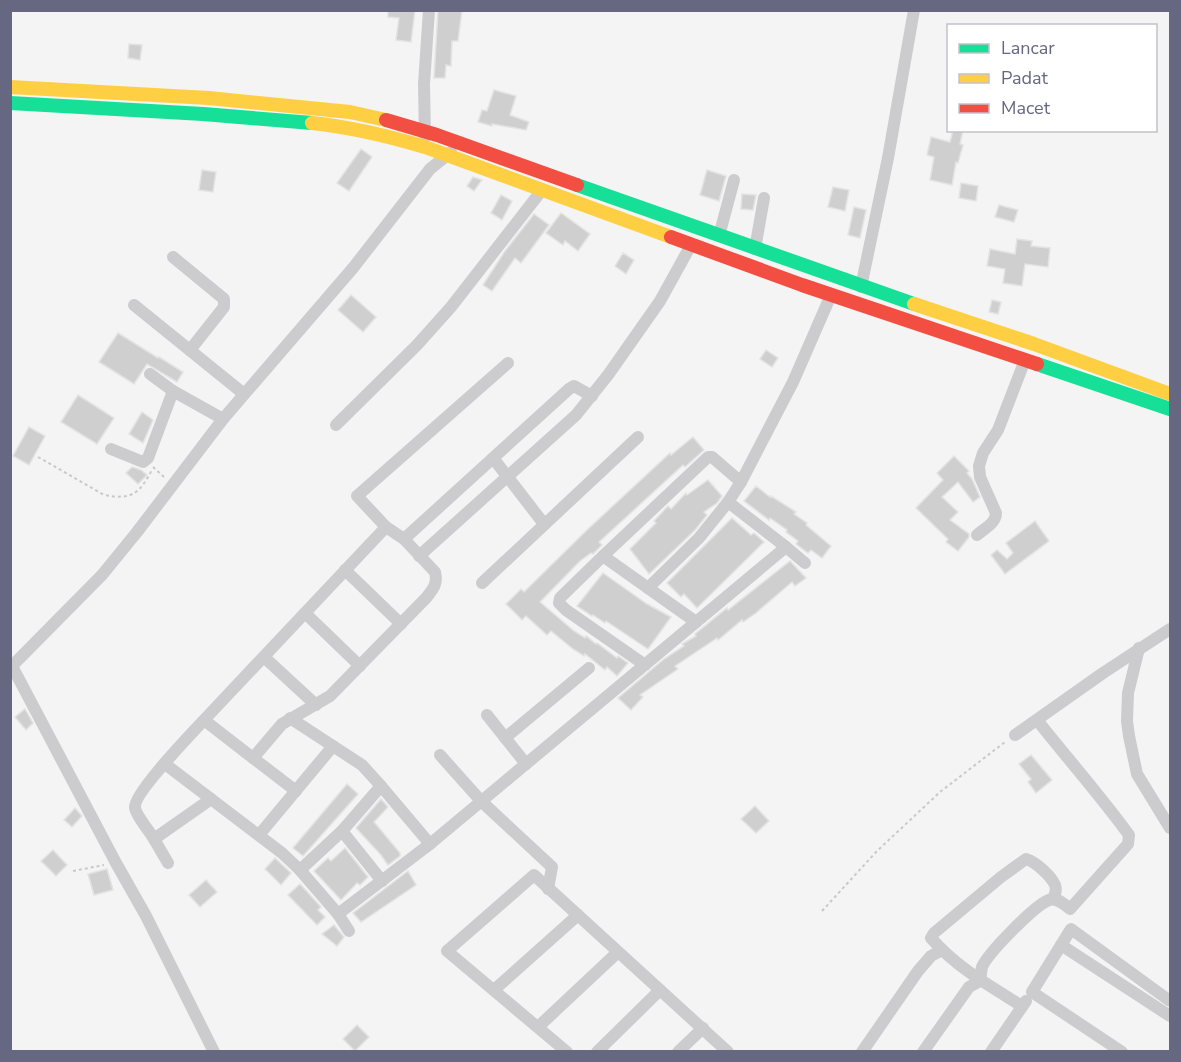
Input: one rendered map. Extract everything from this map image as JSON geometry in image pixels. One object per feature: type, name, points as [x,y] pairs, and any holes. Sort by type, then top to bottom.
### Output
[{"type":"street","points":[[426,147],[424,84],[429,10]]},
{"type":"street","points":[[861,287],[888,158],[914,10]]},
{"type":"street","points":[[10,87],[209,98],[350,112],[425,131],[719,237],[1034,344],[1170,394]]},
{"type":"street","points":[[10,103],[203,114],[330,125],[381,134],[426,147],[831,295],[1170,409]]},
{"type":"street","points":[[214,1052],[146,915],[11,667],[102,575],[243,394],[353,268],[430,169],[462,145]]},
{"type":"street","points":[[719,237],[734,180]]},
{"type":"street","points":[[336,425],[451,308],[542,190]]},
{"type":"street","points":[[755,249],[764,198]]},
{"type":"street","points":[[419,556],[576,415],[660,301],[691,245]]},
{"type":"street","points":[[173,257],[225,302],[224,307],[190,350]]},
{"type":"street","points":[[648,588],[699,538],[741,482],[793,382],[831,295]]},
{"type":"street","points":[[134,305],[243,394]]},
{"type":"street","points":[[977,534],[994,521],[996,513],[980,477],[980,461],[998,430],[1025,360]]},
{"type":"street","points":[[253,758],[275,730],[290,718],[330,696],[435,586],[437,579],[435,572],[404,539],[386,526],[357,496],[508,363]]},
{"type":"street","points":[[150,374],[173,391],[223,419]]},
{"type":"street","points":[[404,539],[569,389],[574,386],[578,387],[592,396]]},
{"type":"street","points":[[111,449],[149,465],[173,391]]},
{"type":"street","points":[[482,583],[638,437]]},
{"type":"street","points":[[645,665],[566,610],[560,603],[560,598],[708,457],[712,457],[741,482]]},
{"type":"street","points":[[493,458],[544,524]]},
{"type":"street","points":[[728,502],[805,563]]},
{"type":"street","points":[[168,863],[135,807],[145,787],[204,720],[386,526]]},
{"type":"street","points":[[338,914],[430,844],[786,547]]},
{"type":"street","points":[[603,556],[696,622]]},
{"type":"street","points":[[345,570],[401,624]]},
{"type":"street","points":[[305,613],[360,666]]},
{"type":"street","points":[[1015,735],[1139,648],[1170,629]]},
{"type":"street","points":[[1139,648],[1128,693],[1126,721],[1137,774],[1170,828]]},
{"type":"street","points":[[264,657],[316,705]]},
{"type":"street","points":[[505,738],[589,668]]},
{"type":"street","points":[[487,715],[526,764]]},
{"type":"street","points":[[290,718],[362,765],[430,844]]},
{"type":"street","points":[[204,720],[296,791]]},
{"type":"street","points":[[1037,720],[1129,835],[1128,844],[1120,855],[1070,909]]},
{"type":"street","points":[[259,835],[333,746]]},
{"type":"street","points":[[440,754],[481,801],[552,867],[548,889]]},
{"type":"street","points":[[165,764],[282,853],[300,870],[350,931]]},
{"type":"street","points":[[300,870],[342,831],[381,786]]},
{"type":"street","points":[[154,839],[211,799]]},
{"type":"street","points":[[342,831],[382,880]]},
{"type":"street","points":[[1022,1006],[980,981],[931,938],[1001,877],[1026,859],[1033,861],[1055,885],[1056,892],[1053,899]]},
{"type":"street","points":[[567,1052],[447,951],[534,875],[728,1052]]},
{"type":"street","points":[[980,981],[982,966],[1030,913],[1053,899],[1070,909],[1073,919],[1071,929],[991,1052]]},
{"type":"street","points":[[494,990],[578,915]]},
{"type":"street","points":[[1071,929],[1170,1001]]},
{"type":"street","points":[[1061,945],[1170,1016]]},
{"type":"street","points":[[862,1052],[918,970],[931,956],[942,950]]},
{"type":"street","points":[[538,1027],[618,952]]},
{"type":"street","points":[[923,1052],[969,987],[980,981]]},
{"type":"street","points":[[597,1052],[660,990]]},
{"type":"street","points":[[1032,992],[1122,1052]]},
{"type":"street","points":[[678,1052],[703,1028]]},
{"type":"path","points":[[1170,290],[1170,300]]},
{"type":"path","points":[[38,458],[104,495],[126,498],[134,494],[144,485],[149,465],[173,485]]},
{"type":"path","points":[[822,911],[877,851],[940,792],[1015,735]]},
{"type":"path","points":[[73,871],[116,863]]},
{"type":"building","points":[[388,10],[415,10],[411,42],[396,40],[399,18],[388,17]]},
{"type":"building","points":[[438,10],[462,10],[458,41],[452,41],[451,66],[446,65],[445,78],[434,78]]},
{"type":"building","points":[[129,44],[142,45],[140,60],[128,58]]},
{"type":"building","points":[[494,90],[516,96],[510,115],[529,122],[526,130],[478,122],[482,110],[487,111]]},
{"type":"building","points":[[952,132],[963,132],[960,144],[963,145],[958,163],[956,162],[952,185],[930,180],[934,157],[927,155],[931,137],[950,142]]},
{"type":"building","points":[[361,149],[372,157],[349,191],[337,183]]},
{"type":"building","points":[[202,170],[216,172],[213,192],[199,190]]},
{"type":"building","points":[[707,170],[726,176],[719,201],[700,195]]},
{"type":"building","points":[[473,177],[482,180],[474,191],[467,186]]},
{"type":"building","points":[[961,183],[978,186],[976,201],[959,198]]},
{"type":"building","points":[[833,187],[849,190],[845,211],[828,207]]},
{"type":"building","points":[[742,194],[756,195],[753,210],[741,209]]},
{"type":"building","points":[[501,195],[512,201],[502,220],[491,213]]},
{"type":"building","points":[[999,205],[1018,210],[1014,222],[995,217]]},
{"type":"building","points":[[854,207],[866,210],[860,238],[848,235]]},
{"type":"building","points":[[561,213],[590,234],[578,251],[565,241],[563,245],[546,233]]},
{"type":"building","points":[[534,214],[549,225],[521,263],[515,258],[492,291],[483,285],[505,251]]},
{"type":"building","points":[[1017,239],[1032,241],[1031,246],[1050,248],[1048,267],[1025,264],[1022,286],[1003,283],[1005,269],[987,266],[990,249],[1015,254]]},
{"type":"building","points":[[623,253],[634,260],[626,274],[615,266]]},
{"type":"building","points":[[351,295],[376,317],[363,332],[338,310]]},
{"type":"building","points":[[992,300],[1001,302],[998,314],[989,312]]},
{"type":"building","points":[[118,333],[183,372],[177,382],[147,364],[134,384],[99,362]]},
{"type":"building","points":[[766,350],[778,358],[772,367],[760,359]]},
{"type":"building","points":[[78,395],[114,418],[97,444],[61,422]]},
{"type":"building","points":[[142,412],[153,420],[143,443],[129,434]]},
{"type":"building","points":[[29,427],[45,436],[29,465],[13,456]]},
{"type":"building","points":[[693,437],[704,450],[685,467],[683,465],[599,542],[602,545],[593,554],[591,553],[580,561],[540,602],[574,631],[585,638],[586,636],[628,663],[617,676],[607,667],[605,670],[585,654],[584,656],[573,649],[551,631],[547,635],[526,616],[522,620],[506,604],[521,589],[524,592],[670,453],[671,455]]},
{"type":"building","points":[[954,456],[969,471],[967,473],[980,497],[973,502],[958,482],[942,497],[958,512],[950,520],[969,534],[958,551],[946,542],[948,539],[916,508],[943,480],[937,473]]},
{"type":"building","points":[[132,467],[147,475],[138,484],[126,473]]},
{"type":"building","points":[[708,480],[722,496],[717,503],[704,512],[707,515],[695,530],[649,574],[630,549],[656,523],[654,521],[668,506],[671,509],[686,493],[687,495]]},
{"type":"building","points":[[756,486],[796,512],[794,514],[831,546],[822,558],[811,550],[808,553],[796,544],[798,541],[786,532],[787,530],[744,501]]},
{"type":"building","points":[[732,518],[751,535],[754,533],[764,542],[697,608],[684,594],[681,597],[667,583]]},
{"type":"building","points":[[1035,521],[1049,541],[1005,574],[991,555],[997,550],[1007,559],[1013,553],[1006,543]]},
{"type":"building","points":[[790,561],[806,578],[795,586],[792,582],[756,613],[743,622],[742,620],[718,640],[717,638],[675,666],[678,669],[640,695],[643,697],[631,710],[618,698],[664,659],[684,646],[682,644],[696,636],[695,634],[727,608],[728,610]]},
{"type":"building","points":[[603,573],[647,604],[671,617],[648,649],[606,621],[605,623],[577,606]]},
{"type":"building","points":[[25,709],[33,723],[26,730],[15,717]]},
{"type":"building","points":[[1031,755],[1052,780],[1036,793],[1028,782],[1031,779],[1019,764]]},
{"type":"building","points":[[347,784],[358,794],[303,856],[293,848]]},
{"type":"building","points":[[381,799],[388,807],[374,822],[400,853],[400,856],[388,865],[356,828]]},
{"type":"building","points":[[755,806],[769,821],[756,833],[741,819]]},
{"type":"building","points":[[75,808],[82,816],[72,827],[64,820]]},
{"type":"building","points":[[345,848],[368,877],[360,885],[357,883],[341,900],[314,871],[328,858],[331,861]]},
{"type":"building","points":[[53,850],[67,865],[56,876],[41,861]]},
{"type":"building","points":[[275,858],[291,873],[281,885],[265,869]]},
{"type":"building","points":[[107,869],[113,890],[94,895],[88,874]]},
{"type":"building","points":[[408,871],[416,885],[361,922],[353,913]]},
{"type":"building","points":[[206,880],[217,892],[200,907],[189,895]]},
{"type":"building","points":[[300,884],[321,907],[318,910],[325,917],[317,925],[288,895]]},
{"type":"building","points":[[334,925],[344,937],[337,946],[322,934]]},
{"type":"building","points":[[357,1025],[369,1037],[355,1051],[343,1039]]},
{"type":"traffic: fast","points":[[10,103],[312,123]]},
{"type":"traffic: fast","points":[[577,185],[914,304]]},
{"type":"traffic: fast","points":[[1037,364],[1170,409]]},
{"type":"traffic: slow","points":[[10,87],[209,98],[350,112],[386,120]]},
{"type":"traffic: slow","points":[[312,123],[369,132],[425,147],[671,237]]},
{"type":"traffic: slow","points":[[914,304],[1034,344],[1170,394]]},
{"type":"traffic: jam","points":[[386,120],[437,135],[577,185]]},
{"type":"traffic: jam","points":[[671,237],[802,285],[1037,364]]}]
